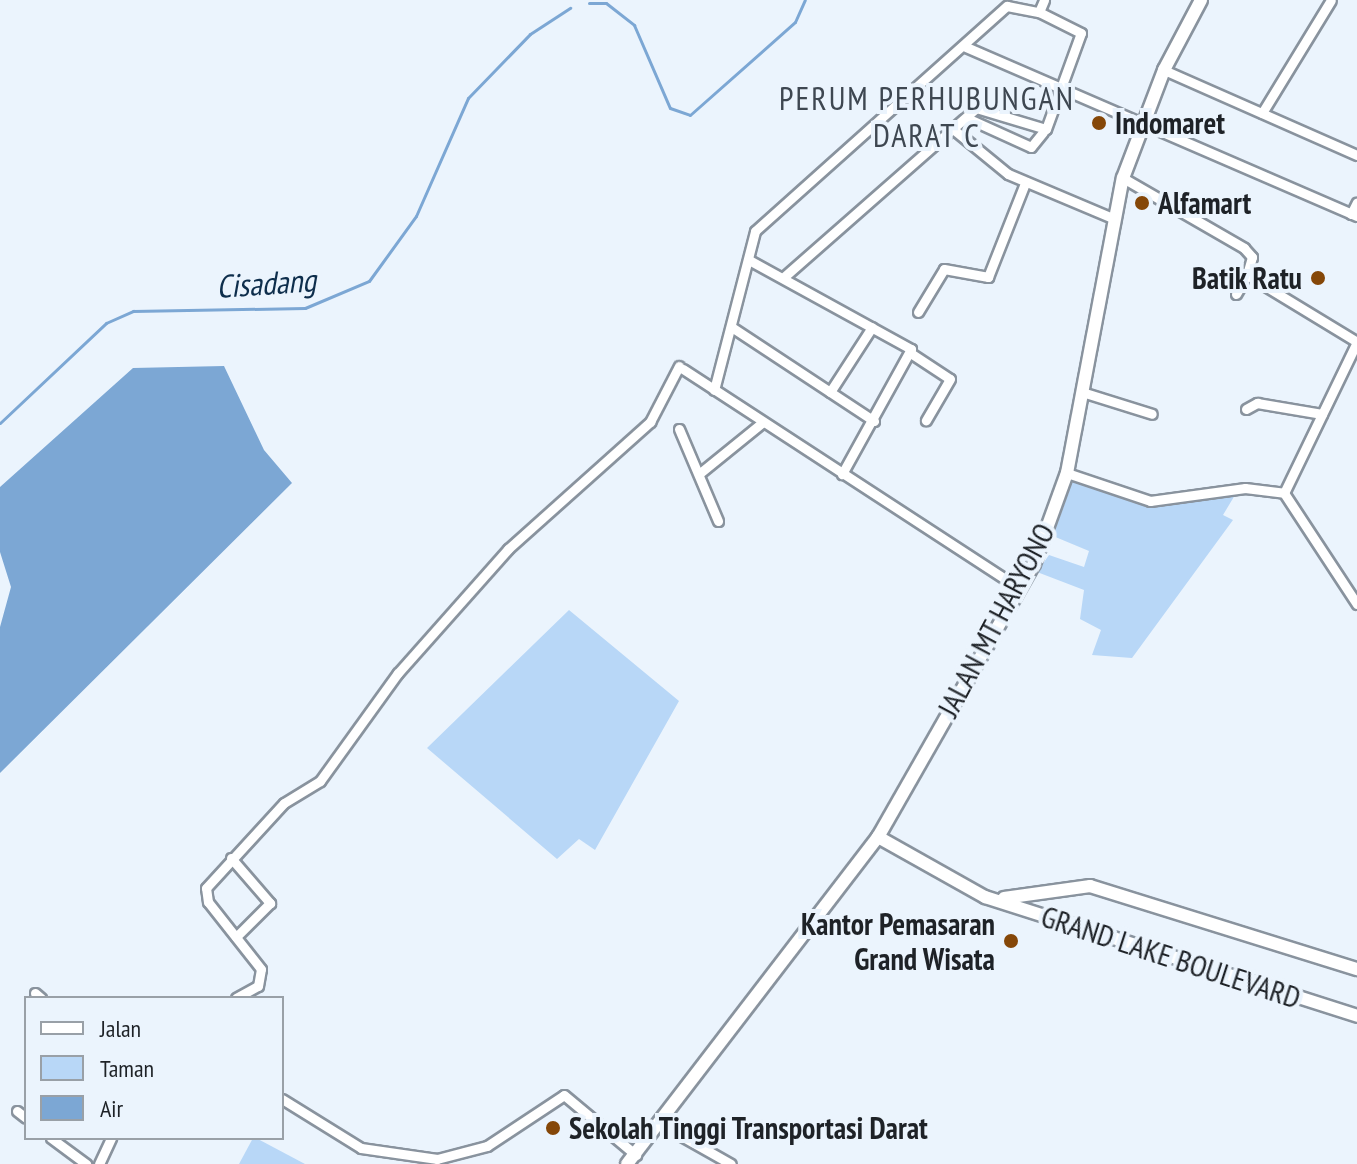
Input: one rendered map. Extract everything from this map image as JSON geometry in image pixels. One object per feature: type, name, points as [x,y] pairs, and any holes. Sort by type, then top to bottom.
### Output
[{"type":"main road","name":"JALAN MT HARYONO","points":[[632,1160],[662,1125],[878,837],[1020,589],[1067,473],[1112,218],[1123,178],[1164,70],[1201,0]]},
{"type":"main road","name":"GRAND LAKE BOULEVARD","points":[[878,837],[985,897],[1357,1016]]},
{"type":"main road","name":"GRAND LAKE BOULEVARD","points":[[985,897],[1090,886],[1357,969]]},
{"type":"street","points":[[1039,12],[1044,0]]},
{"type":"street","points":[[1262,113],[1331,0]]},
{"type":"street","points":[[714,390],[762,223],[1017,1],[1081,33],[1043,132],[1031,147],[967,118]]},
{"type":"street","points":[[966,47],[1354,215],[1357,202]]},
{"type":"street","points":[[1164,70],[1357,155]]},
{"type":"street","points":[[785,276],[967,118],[985,108],[1043,132]]},
{"type":"street","points":[[953,129],[977,156],[1025,183],[1112,218]]},
{"type":"street","points":[[1123,178],[1244,248],[1252,257],[1247,275],[1236,294]]},
{"type":"street","points":[[918,312],[944,269],[988,277],[1025,183]]},
{"type":"street","points":[[749,260],[785,276],[872,327],[950,379],[926,420]]},
{"type":"street","points":[[1247,275],[1357,342],[1284,493]]},
{"type":"street","points":[[830,392],[872,327]]},
{"type":"street","points":[[733,328],[874,421]]},
{"type":"street","points":[[842,474],[912,354]]},
{"type":"street","points":[[238,996],[262,975],[204,894],[231,858],[284,803],[320,781],[398,673],[508,549],[650,422],[681,368],[1020,589]]},
{"type":"street","points":[[1082,392],[1152,414]]},
{"type":"street","points":[[1246,409],[1257,403],[1322,414]]},
{"type":"street","points":[[700,473],[763,422]]},
{"type":"street","points":[[679,429],[718,521]]},
{"type":"street","points":[[1067,473],[1150,501],[1245,488],[1284,493],[1357,604]]},
{"type":"street","points":[[231,858],[270,903],[236,937]]},
{"type":"street","points":[[284,1100],[361,1148],[412,1159],[487,1146],[564,1095],[632,1160]]},
{"type":"street","points":[[17,1111],[24,1116]]},
{"type":"street","points":[[662,1125],[731,1164]]},
{"type":"street","points":[[54,1140],[86,1164]]},
{"type":"street","points":[[99,1164],[110,1140]]},
{"type":"green space","points":[[1073,480],[1134,503],[1235,495],[1223,515],[1233,520],[1132,658],[1092,655],[1101,630],[1080,619],[1084,590],[1037,572],[1049,555],[1084,567],[1089,551],[1053,536]]},
{"type":"green space","points":[[569,610],[679,701],[595,850],[579,839],[557,859],[427,748]]},
{"type":"green space","points":[[252,1140],[260,1140],[305,1164],[239,1164]]},
{"type":"water","points":[[224,366],[264,450],[292,483],[0,773],[0,627],[11,587],[0,552],[0,487],[133,368]]},
{"type":"waterway","name":"Cisadang","points":[[589,3],[606,3],[634,25],[670,108],[690,115],[795,22],[805,0]]},
{"type":"waterway","name":"Cisadang","points":[[0,423],[106,323],[133,311],[305,308],[369,281],[416,216],[468,98],[530,34],[570,8]]},
{"type":"place","name":"Indomaret","points":[[1099,123]]},
{"type":"place","name":"Alfamart","points":[[1142,203]]},
{"type":"place","name":"Batik Ratu","points":[[1318,278]]},
{"type":"place","name":"Kantor Pemasaran Grand Wisata","points":[[1011,941]]},
{"type":"place","name":"Sekolah Tinggi Transportasi Darat","points":[[553,1128]]},
{"type":"district","name":"PERUM PERHUBUNGAN DARAT C","points":[[927,118]]}]
